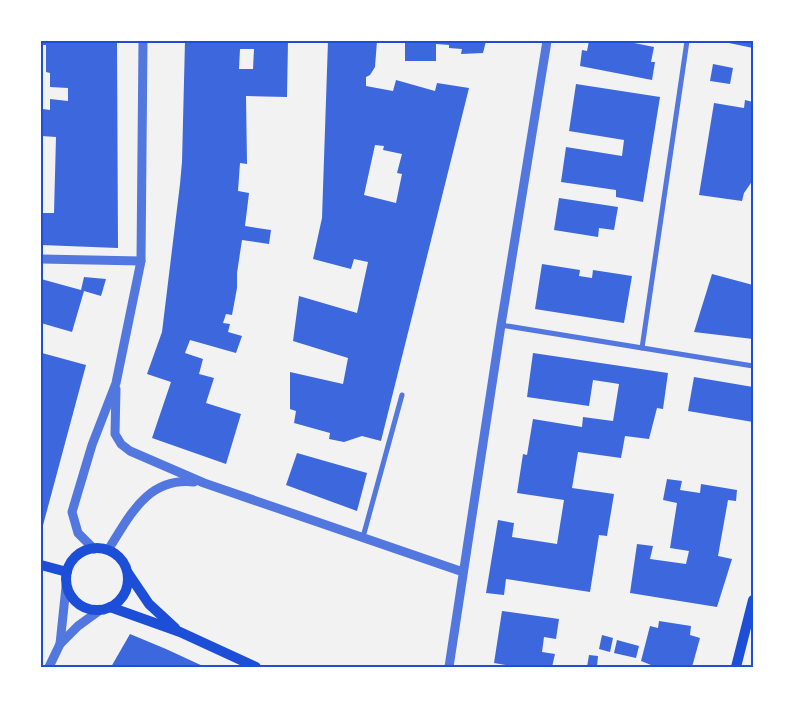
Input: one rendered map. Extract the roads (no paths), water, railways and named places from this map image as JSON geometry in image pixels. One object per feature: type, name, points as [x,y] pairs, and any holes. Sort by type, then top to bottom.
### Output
[{"type":"main road","points":[[126,570],[127,588],[118,603],[105,609],[91,610],[82,607],[70,595],[66,587],[66,572],[76,556],[94,549],[108,550],[123,562],[126,570],[149,604],[180,632]]},
{"type":"main road","points":[[41,565],[66,572]]},
{"type":"main road","points":[[736,667],[753,600]]},
{"type":"main road","points":[[105,609],[180,632],[256,667]]},
{"type":"street","points":[[94,549],[78,533],[72,512],[92,445],[116,383],[141,261],[143,41]]},
{"type":"street","points":[[449,667],[501,325],[547,41]]},
{"type":"street","points":[[642,348],[687,41]]},
{"type":"street","points":[[41,259],[141,261]]},
{"type":"street","points":[[501,325],[753,366]]},
{"type":"street","points":[[116,383],[116,434],[121,444],[130,452],[204,484],[463,572]]},
{"type":"street","points":[[363,537],[402,395]]},
{"type":"street","points":[[108,550],[133,510],[149,494],[164,485],[182,481],[204,484]]},
{"type":"street","points":[[60,644],[66,587]]},
{"type":"street","points":[[49,667],[60,644],[78,626],[105,609]]}]
